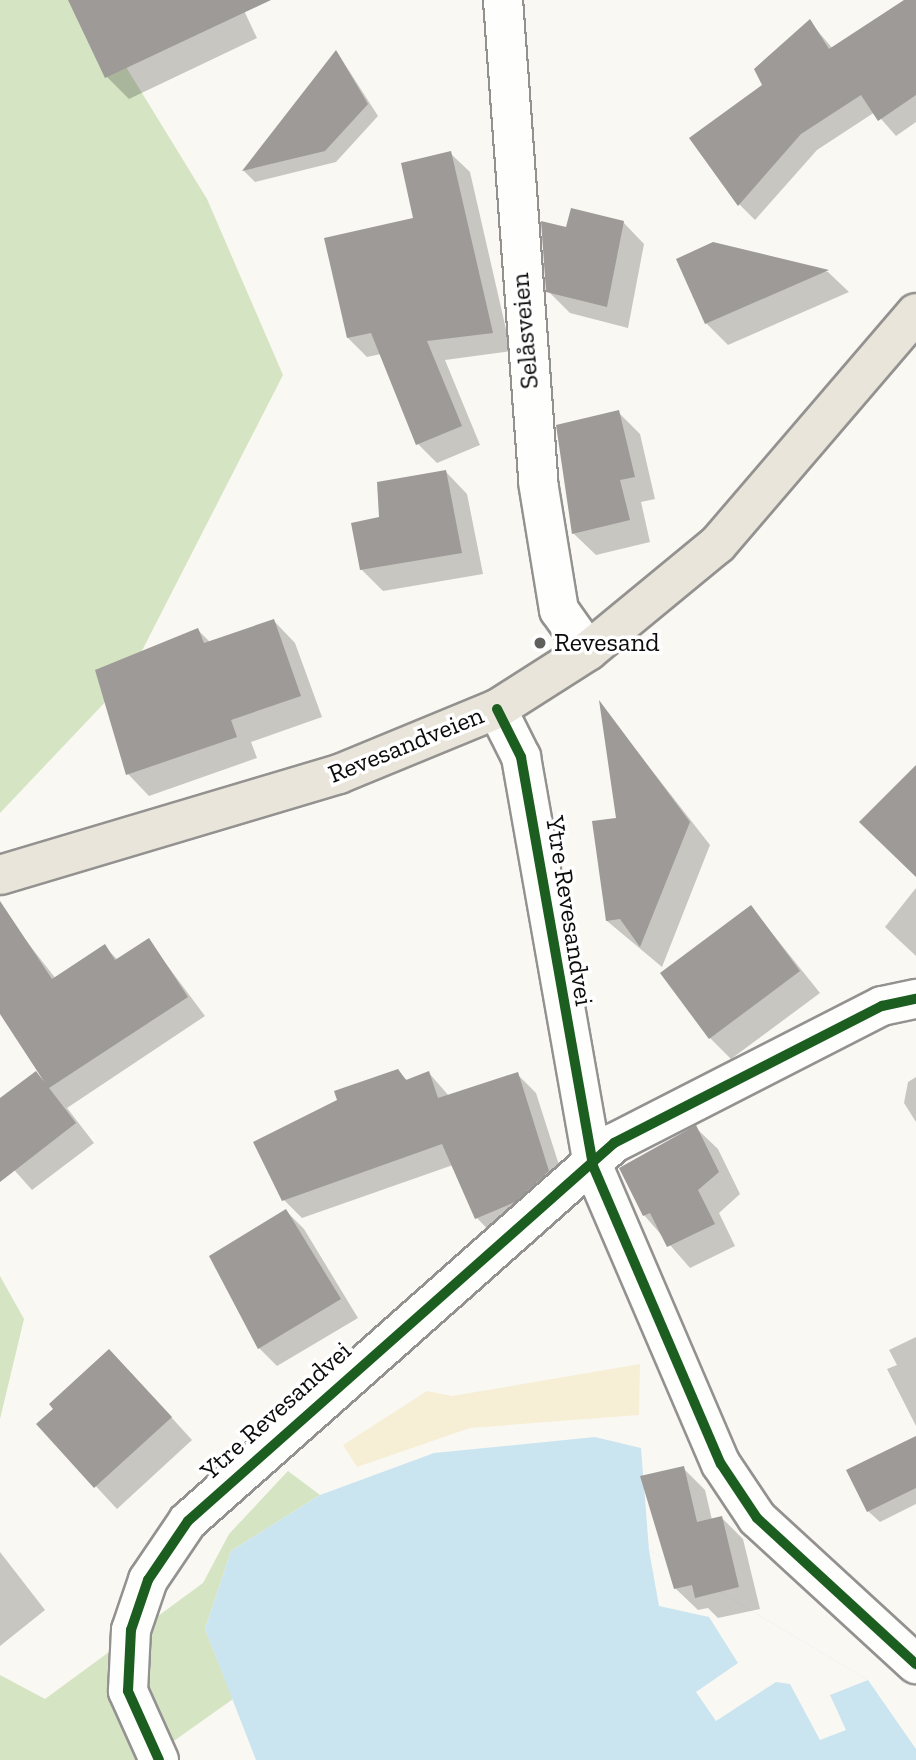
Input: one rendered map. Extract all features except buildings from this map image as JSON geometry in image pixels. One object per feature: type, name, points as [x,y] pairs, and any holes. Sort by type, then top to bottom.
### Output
[{"type":"main road","name":"Revesandveien","points":[[0,875],[326,778],[497,709],[588,651],[718,544],[916,313]]},
{"type":"street","name":"Selåsveien","points":[[503,0],[538,482],[559,610],[588,651]]},
{"type":"street","name":"Ytre Revesandvei","points":[[497,709],[521,757],[593,1166],[721,1464],[757,1518],[916,1664]]},
{"type":"street","name":"Ytre Revesandvei","points":[[159,1760],[128,1691],[131,1630],[148,1580],[188,1521],[593,1166],[614,1143],[677,1106],[882,1006],[916,999]]},
{"type":"green space","points":[[0,0],[85,0],[207,199],[283,375],[128,678],[0,813]]},
{"type":"green space","points":[[0,1276],[24,1319],[0,1419]]},
{"type":"green space","points":[[288,1471],[320,1495],[231,1551],[205,1629],[233,1699],[147,1760],[0,1760],[0,1675],[45,1699],[203,1583],[229,1534]]},
{"type":"sand","points":[[640,1364],[639,1415],[470,1428],[357,1467],[343,1445],[427,1391],[452,1396]]},
{"type":"water","points":[[595,1437],[641,1448],[649,1550],[868,1680],[916,1749],[916,1760],[256,1760],[205,1629],[231,1551],[320,1495],[434,1453]]},
{"type":"pier","points":[[649,1550],[868,1680],[830,1695],[846,1730],[820,1740],[790,1684],[776,1682],[716,1721],[696,1692],[738,1663],[709,1617],[659,1606]]},
{"type":"cycle path","points":[[497,709],[521,757],[593,1166],[721,1464],[757,1518],[916,1664]]},
{"type":"cycle path","points":[[159,1760],[128,1691],[131,1630],[148,1580],[188,1521],[614,1143],[882,1006],[916,999]]},
{"type":"place","name":"Revesand","points":[[540,643]]}]
